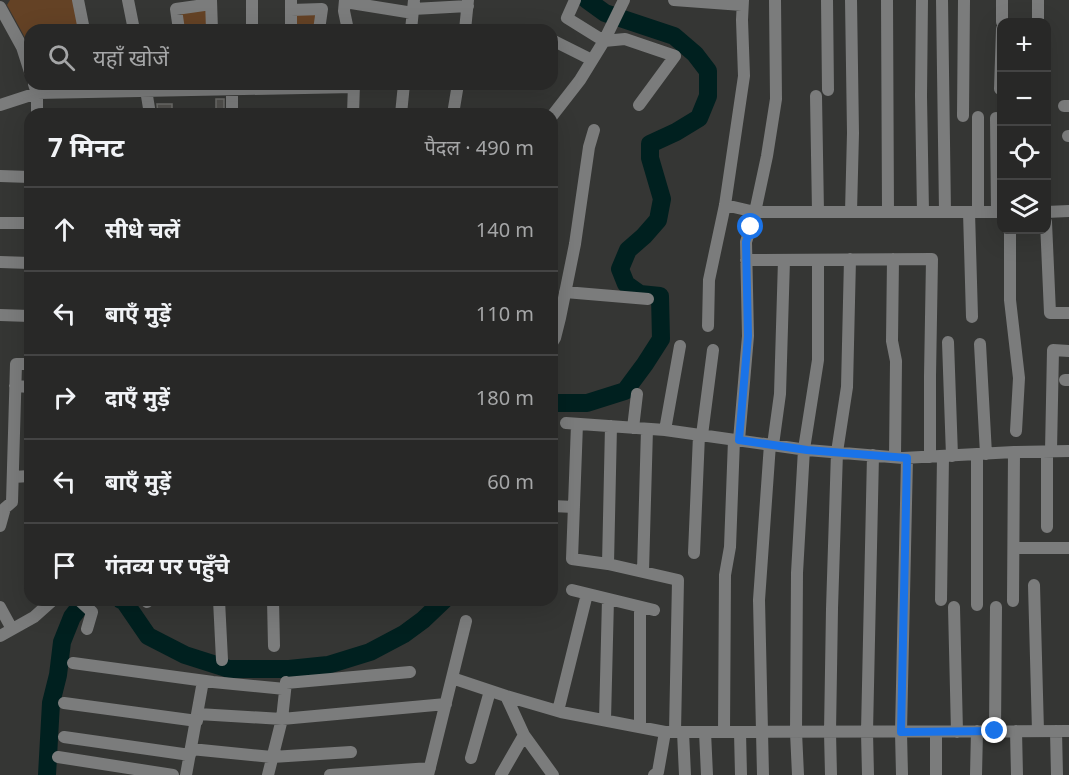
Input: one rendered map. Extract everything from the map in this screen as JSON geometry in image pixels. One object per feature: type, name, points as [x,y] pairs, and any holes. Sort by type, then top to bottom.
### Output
[{"type":"street","points":[[3,0],[0,6],[24,45]]},
{"type":"street","points":[[78,0],[83,24]]},
{"type":"street","points":[[128,0],[133,24]]},
{"type":"street","points":[[252,0],[252,24]]},
{"type":"street","points":[[575,0],[567,18],[604,41],[625,39],[675,56],[639,105]]},
{"type":"street","points":[[674,0],[742,2],[744,76],[725,205],[709,280],[708,326]]},
{"type":"street","points":[[724,732],[725,575],[730,548],[737,440],[748,336],[746,242],[755,212],[776,99],[775,0]]},
{"type":"street","points":[[827,0],[828,90]]},
{"type":"street","points":[[851,0],[853,133],[851,212]]},
{"type":"street","points":[[887,0],[888,212]]},
{"type":"street","points":[[922,0],[923,212]]},
{"type":"street","points":[[942,0],[945,212]]},
{"type":"street","points":[[963,116],[964,0]]},
{"type":"street","points":[[1002,0],[1002,18]]},
{"type":"street","points":[[1038,0],[1038,18]]},
{"type":"street","points":[[347,24],[345,1],[413,7],[468,3],[466,24]]},
{"type":"street","points":[[178,24],[176,9],[211,2],[212,24]]},
{"type":"street","points":[[558,108],[580,80],[624,2]]},
{"type":"street","points":[[291,24],[291,5],[322,9],[320,24]]},
{"type":"street","points":[[412,24],[413,7]]},
{"type":"street","points":[[558,43],[592,60]]},
{"type":"street","points":[[0,105],[31,90]]},
{"type":"street","points":[[35,90],[37,108]]},
{"type":"street","points":[[146,90],[149,108]]},
{"type":"street","points":[[232,90],[232,108]]},
{"type":"street","points":[[353,108],[354,90]]},
{"type":"street","points":[[402,108],[403,90]]},
{"type":"street","points":[[454,108],[457,90]]},
{"type":"street","points":[[816,96],[818,212]]},
{"type":"street","points":[[972,317],[978,117]]},
{"type":"street","points":[[996,118],[998,180]]},
{"type":"street","points":[[558,311],[565,292],[589,147],[594,130]]},
{"type":"street","points":[[0,176],[24,177]]},
{"type":"street","points":[[725,205],[755,212],[997,212]]},
{"type":"street","points":[[1051,212],[1069,212]]},
{"type":"street","points":[[0,223],[24,223]]},
{"type":"street","points":[[1010,234],[1010,300],[1019,378],[1016,431]]},
{"type":"street","points":[[1047,234],[1050,313],[1069,313]]},
{"type":"street","points":[[831,775],[832,609],[837,452],[847,387],[850,259]]},
{"type":"street","points":[[893,259],[892,341],[896,361],[901,458],[902,775]]},
{"type":"street","points":[[746,260],[932,259],[930,376],[942,456]]},
{"type":"street","points":[[763,775],[759,600],[771,445],[780,394],[784,260]]},
{"type":"street","points":[[798,775],[797,573],[804,449],[818,360],[818,260]]},
{"type":"street","points":[[0,262],[24,263]]},
{"type":"street","points":[[565,292],[648,299]]},
{"type":"street","points":[[0,315],[24,316]]},
{"type":"street","points":[[942,600],[942,456],[948,342]]},
{"type":"street","points":[[977,605],[981,454],[980,344]]},
{"type":"street","points":[[665,430],[680,346]]},
{"type":"street","points":[[694,553],[700,435],[713,350]]},
{"type":"street","points":[[1047,527],[1053,350],[1069,351]]},
{"type":"street","points":[[0,526],[5,508],[12,502],[16,364],[24,364]]},
{"type":"street","points":[[15,386],[24,387]]},
{"type":"street","points":[[633,428],[637,394]]},
{"type":"street","points":[[685,775],[674,732],[678,580],[608,564],[572,559],[574,507],[571,423],[665,430],[804,449],[901,458],[1069,451]]},
{"type":"street","points":[[608,564],[611,426]]},
{"type":"street","points":[[643,571],[647,429]]},
{"type":"street","points":[[1013,601],[1014,452]]},
{"type":"street","points":[[868,775],[873,455]]},
{"type":"street","points":[[13,477],[24,476]]},
{"type":"street","points":[[558,506],[574,507]]},
{"type":"street","points":[[1014,548],[1069,548]]},
{"type":"street","points":[[1034,585],[1038,731]]},
{"type":"street","points":[[572,590],[654,610]]},
{"type":"street","points":[[558,711],[587,594]]},
{"type":"street","points":[[605,720],[608,599]]},
{"type":"street","points":[[0,636],[34,617],[46,606]]},
{"type":"street","points":[[86,606],[92,612],[87,629]]},
{"type":"street","points":[[219,606],[222,660]]},
{"type":"street","points":[[273,606],[274,646]]},
{"type":"street","points":[[0,607],[12,629]]},
{"type":"street","points":[[640,607],[640,727]]},
{"type":"street","points":[[954,607],[957,732]]},
{"type":"street","points":[[995,731],[996,607]]},
{"type":"street","points":[[330,775],[429,771],[466,621]]},
{"type":"street","points":[[73,663],[203,681],[286,683],[410,672]]},
{"type":"street","points":[[452,678],[558,711],[674,732],[1063,731],[1057,775]]},
{"type":"street","points":[[186,775],[203,681]]},
{"type":"street","points":[[268,775],[282,719],[286,683]]},
{"type":"street","points":[[471,758],[490,691]]},
{"type":"street","points":[[506,696],[524,735],[548,773]]},
{"type":"street","points":[[64,704],[197,718],[282,719],[446,704]]},
{"type":"street","points":[[976,775],[977,731]]},
{"type":"street","points":[[1017,731],[1017,775]]},
{"type":"street","points":[[654,775],[658,772],[674,732]]},
{"type":"street","points":[[705,732],[707,775]]},
{"type":"street","points":[[740,732],[741,775]]},
{"type":"street","points":[[936,732],[936,775]]},
{"type":"street","points":[[501,775],[524,735]]},
{"type":"street","points":[[64,737],[190,752],[272,757],[351,752]]},
{"type":"street","points":[[58,757],[173,775]]},
{"type":"shaded area","points":[[10,0],[75,0],[79,24],[24,24],[24,36],[7,5]]},
{"type":"shaded area","points":[[208,8],[209,24],[182,24],[181,13]]},
{"type":"shaded area","points":[[316,12],[315,24],[294,24],[296,13]]},
{"type":"building","points":[[216,99],[224,99],[224,108],[216,108]]},
{"type":"building","points":[[157,104],[172,104],[172,108],[157,108]]},
{"type":"waterway","points":[[558,403],[587,403],[625,391],[661,339],[660,296],[640,294],[626,284],[620,269],[628,250],[658,220],[662,199],[650,158],[650,144],[699,118],[708,96],[708,71],[695,54],[674,36],[605,13],[587,0]]},
{"type":"waterway","points":[[47,775],[51,703],[58,675],[62,642],[72,617],[80,606]]},
{"type":"waterway","points":[[127,606],[148,636],[185,655],[229,669],[289,669],[328,665],[370,652],[404,634],[438,606]]},
{"type":"route","points":[[751,227],[746,242],[748,336],[739,440],[807,450],[907,458],[901,732],[995,731]]}]
